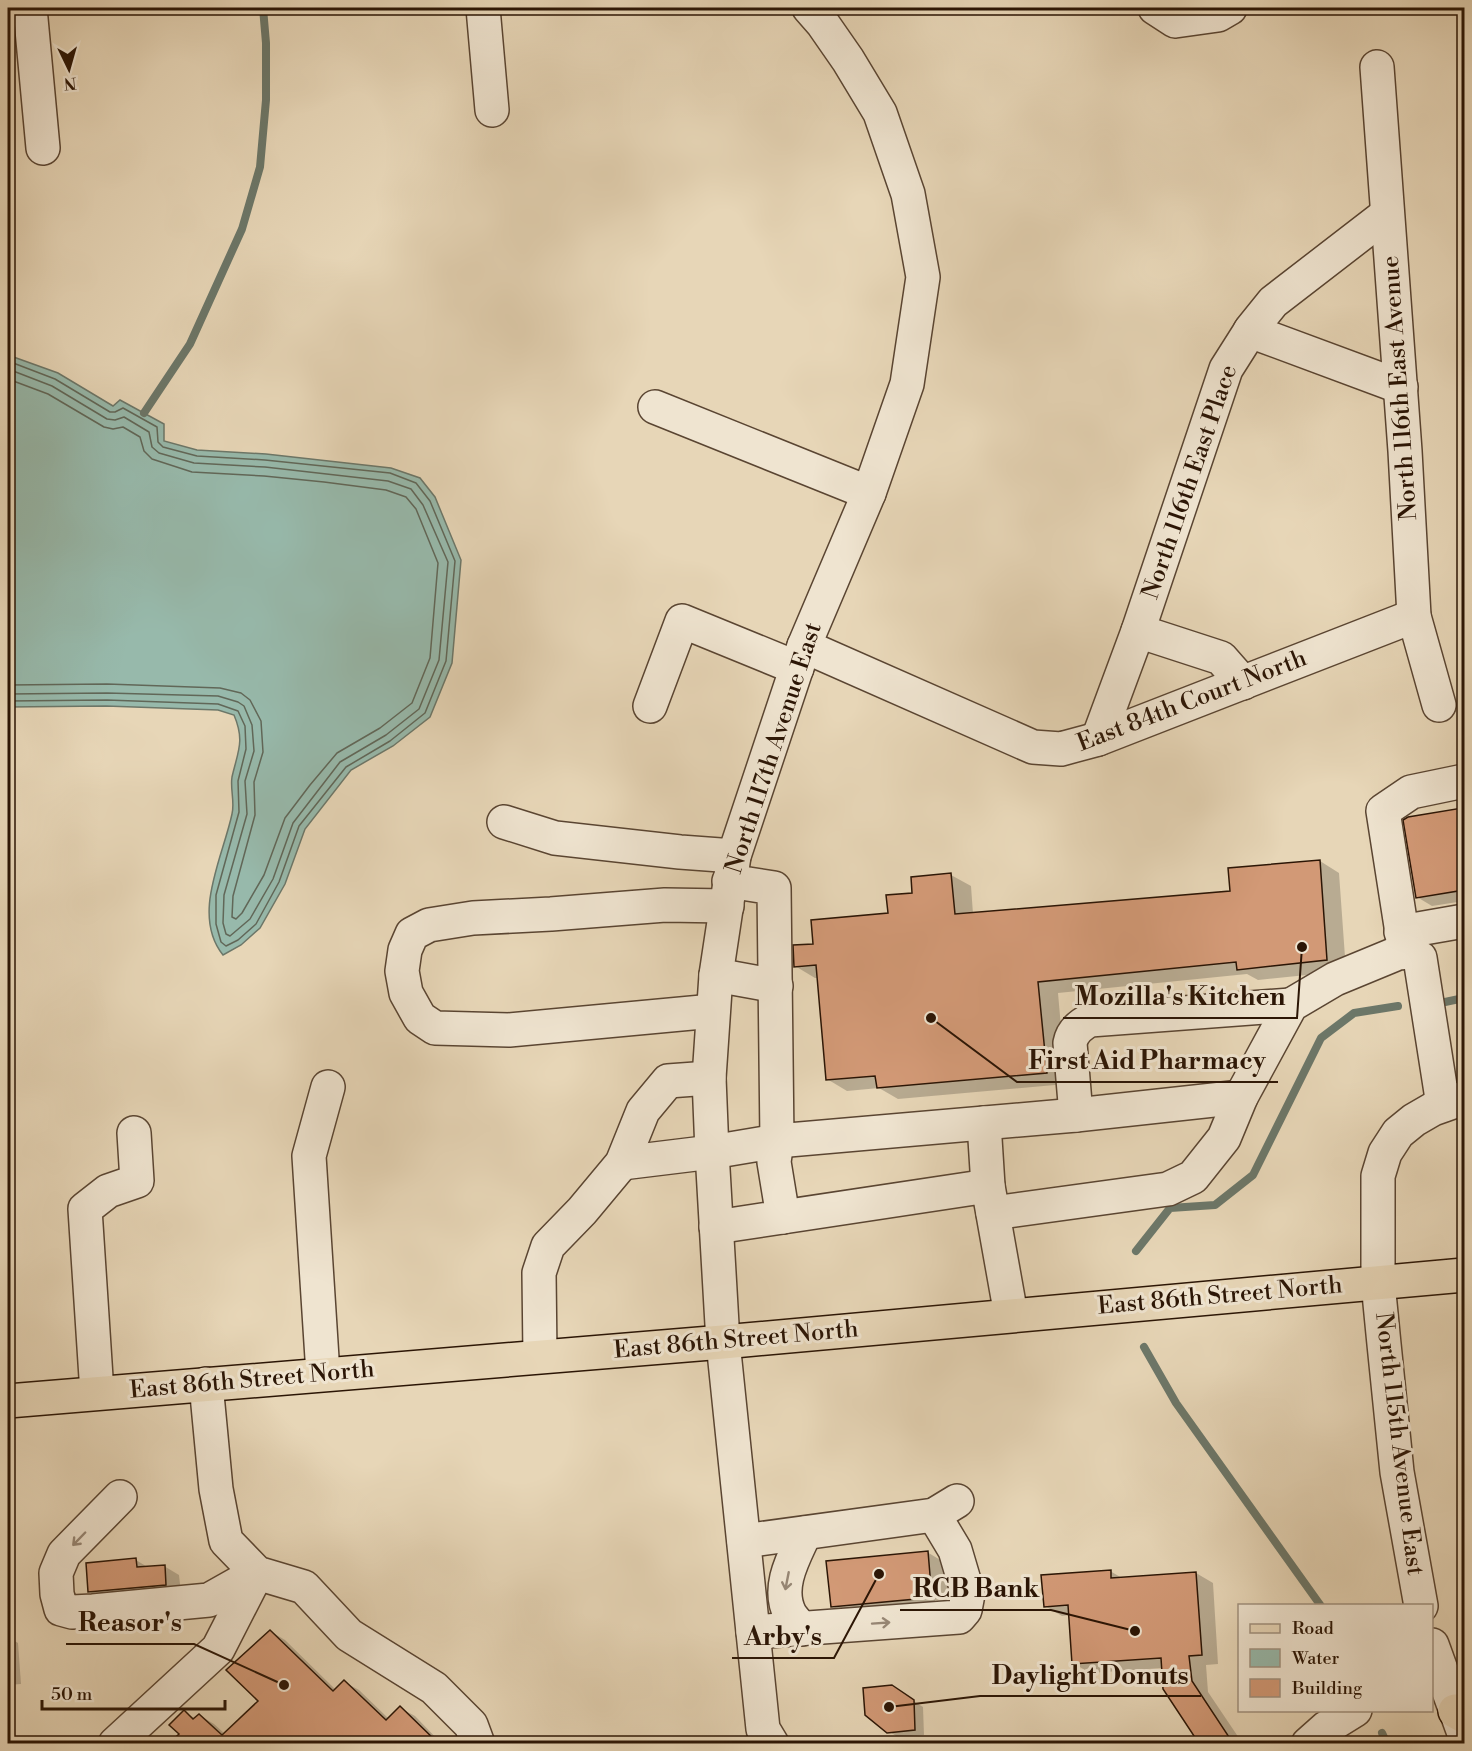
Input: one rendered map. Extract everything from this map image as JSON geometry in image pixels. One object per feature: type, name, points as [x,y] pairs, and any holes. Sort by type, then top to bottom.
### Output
[{"type":"main road","name":"East 86th Street North","points":[[8,1401],[723,1342],[1464,1275]]},
{"type":"street","points":[[30,8],[43,148]]},
{"type":"street","points":[[483,8],[492,110]]},
{"type":"street","name":"North 117th Avenue East","points":[[772,1743],[763,1729],[723,1342],[710,1078],[716,975],[730,881],[801,657],[869,494],[907,384],[922,277],[908,194],[880,113],[848,60],[823,24],[808,8]]},
{"type":"street","points":[[1155,8],[1175,21],[1218,15],[1230,8]]},
{"type":"street","name":"North 116th East Avenue","points":[[1377,67],[1401,387],[1414,616],[1439,705]]},
{"type":"street","name":"North 116th East Place","points":[[1098,739],[1138,631],[1226,369],[1250,331],[1274,302],[1387,214]]},
{"type":"street","points":[[1250,331],[1401,387]]},
{"type":"street","points":[[655,407],[869,494]]},
{"type":"street","name":"East 84th Court North","points":[[650,706],[682,621],[801,657],[1033,747],[1061,749],[1098,739],[1414,616]]},
{"type":"street","points":[[1138,631],[1221,658],[1243,683]]},
{"type":"street","points":[[1454,1102],[1420,958],[1409,952],[1403,942],[1383,811],[1411,792],[1464,782]]},
{"type":"street","points":[[504,822],[555,838],[680,852],[730,881],[774,888],[777,1142],[774,1162],[783,1217]]},
{"type":"street","points":[[713,1011],[509,1030],[435,1028],[420,1018],[406,993],[402,971],[405,950],[412,934],[429,925],[473,918],[665,904],[730,881]]},
{"type":"street","points":[[1076,1115],[1071,1035],[1090,1020],[1292,1005],[1335,979],[1398,953],[1403,942],[1464,921]]},
{"type":"street","points":[[716,975],[776,986]]},
{"type":"street","points":[[716,1227],[783,1217],[991,1200],[1168,1189],[1192,1177],[1224,1138],[1241,1097],[1292,1005]]},
{"type":"street","points":[[540,1356],[539,1273],[548,1246],[582,1211],[622,1163],[642,1111],[668,1081],[710,1078]]},
{"type":"street","points":[[323,1374],[309,1156],[328,1088]]},
{"type":"street","points":[[622,1163],[777,1142],[1076,1115],[1241,1097]]},
{"type":"street","name":"North 115th Avenue East","points":[[1421,1604],[1397,1472],[1378,1283],[1378,1176],[1384,1153],[1398,1133],[1433,1109],[1454,1102]]},
{"type":"street","points":[[984,1123],[991,1200],[1011,1315]]},
{"type":"street","points":[[97,1393],[84,1209],[108,1191],[137,1181],[134,1133]]},
{"type":"street","points":[[206,1384],[216,1489],[226,1541],[257,1573],[304,1587],[348,1635],[434,1688],[471,1725],[478,1743]]},
{"type":"street","points":[[120,1497],[64,1554],[56,1573],[57,1594],[61,1609],[72,1612],[93,1611],[209,1600],[257,1573]]},
{"type":"street","points":[[744,1541],[805,1533],[946,1508],[954,1550],[968,1594],[965,1610],[959,1617],[753,1632]]},
{"type":"street","points":[[802,1629],[790,1613],[784,1594],[789,1568],[805,1533]]},
{"type":"street","points":[[115,1743],[218,1649],[257,1573]]},
{"type":"street","points":[[1433,1658],[1461,1720]]},
{"type":"street","points":[[1308,1743],[1326,1728],[1352,1712]]},
{"type":"water","points":[[8,355],[58,373],[113,406],[120,400],[164,424],[164,441],[197,450],[266,454],[391,468],[420,478],[435,497],[461,560],[452,663],[430,717],[393,746],[351,770],[305,829],[285,884],[260,928],[241,945],[223,955],[214,939],[209,904],[233,809],[232,777],[240,739],[234,715],[218,710],[106,706],[8,707]]},
{"type":"building","points":[[1462,808],[1464,890],[1416,898],[1403,820],[1408,817]]},
{"type":"building","points":[[1320,860],[1327,960],[1237,970],[1236,962],[1038,982],[1047,1073],[877,1088],[875,1076],[826,1080],[816,965],[794,967],[793,945],[813,944],[811,920],[888,913],[886,895],[912,893],[911,877],[951,873],[955,914],[1230,891],[1228,868]]},
{"type":"building","points":[[928,1551],[931,1587],[915,1589],[916,1599],[831,1607],[826,1561]]},
{"type":"building","points":[[136,1558],[137,1567],[165,1565],[166,1585],[88,1592],[86,1563]]},
{"type":"building","points":[[1111,1570],[1111,1578],[1196,1572],[1202,1655],[1189,1656],[1192,1681],[1229,1737],[1196,1739],[1163,1689],[1161,1658],[1072,1664],[1068,1605],[1044,1607],[1041,1575]]},
{"type":"building","points":[[270,1630],[333,1691],[344,1680],[386,1720],[400,1706],[438,1743],[169,1743],[179,1734],[169,1725],[184,1710],[193,1719],[199,1714],[222,1735],[258,1701],[226,1670]]},
{"type":"building","points":[[892,1685],[914,1700],[915,1730],[887,1733],[865,1715],[863,1688]]},
{"type":"waterway","points":[[144,413],[190,344],[242,229],[260,167],[266,100],[266,43],[263,8]]},
{"type":"waterway","points":[[1445,1002],[1464,998]]},
{"type":"waterway","points":[[1136,1251],[1170,1208],[1215,1205],[1253,1175],[1321,1038],[1354,1013],[1398,1006]]},
{"type":"waterway","points":[[1144,1347],[1176,1403],[1320,1604]]},
{"type":"waterway","points":[[1382,1733],[1387,1744]]},
{"type":"place","name":"Mozilla's Kitchen","points":[[1302,947]]},
{"type":"place","name":"First Aid Pharmacy","points":[[931,1018]]},
{"type":"place","name":"Arby's","points":[[879,1574]]},
{"type":"place","name":"RCB Bank","points":[[1135,1631]]},
{"type":"place","name":"Reasor's","points":[[284,1685]]},
{"type":"place","name":"Daylight Donuts","points":[[889,1707]]}]
